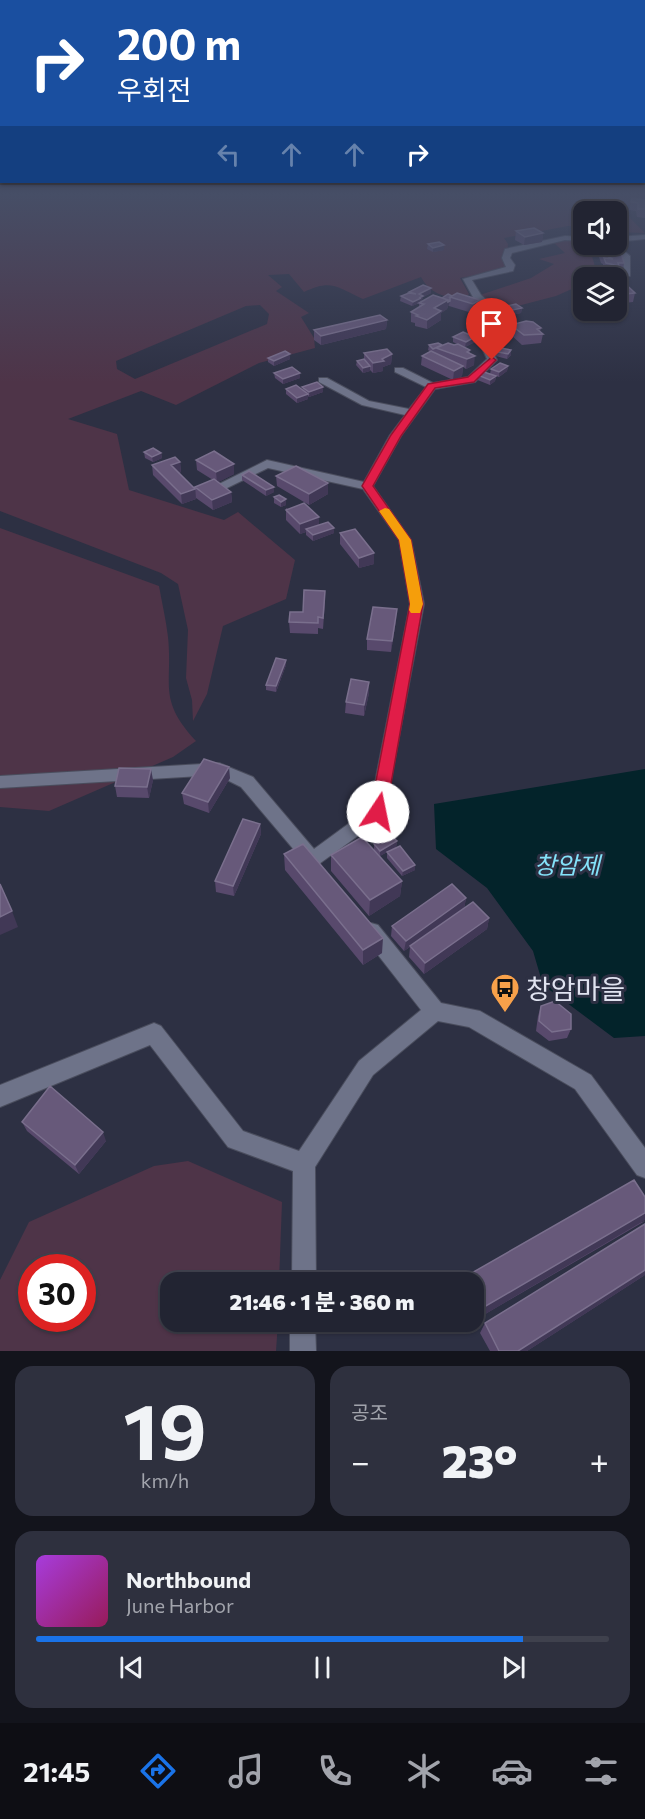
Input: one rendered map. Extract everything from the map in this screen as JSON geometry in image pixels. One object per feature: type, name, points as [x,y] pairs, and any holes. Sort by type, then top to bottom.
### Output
[{"type":"street","points":[[399,370],[432,386],[471,380],[492,360],[479,331],[498,314],[477,297],[467,279],[510,269],[507,256]]},
{"type":"street","points":[[322,380],[366,403],[411,413]]},
{"type":"street","points":[[367,486],[411,413],[432,386]]},
{"type":"street","points":[[221,486],[267,464],[367,486],[405,540],[417,604],[378,812],[313,859]]},
{"type":"street","points":[[0,782],[219,769],[247,783],[327,877]]},
{"type":"street","points":[[356,913],[435,1011],[473,1018],[583,1082],[645,1167]]},
{"type":"street","points":[[304,1272],[304,1164],[366,1068],[435,1011]]},
{"type":"street","points":[[0,1096],[154,1033],[236,1139],[304,1164]]},
{"type":"street","points":[[303,1332],[303,1351]]},
{"type":"shaded area","points":[[0,256],[507,256],[505,270],[460,278],[469,294],[465,298],[452,298],[440,294],[429,288],[421,277],[363,299],[328,285],[304,292],[289,274],[268,275],[282,287],[276,291],[309,313],[301,317],[314,338],[315,348],[259,363],[176,405],[141,391],[68,419],[117,434],[129,490],[224,520],[238,512],[295,560],[286,599],[223,626],[207,694],[193,721],[192,700],[186,678],[188,630],[178,584],[161,573],[0,511]],"holes":[[[260,305],[269,314],[267,324],[135,379],[117,369],[116,361],[246,306]]]},
{"type":"shaded area","points":[[552,256],[592,256],[595,267],[573,267],[573,288],[556,296],[498,311],[480,295],[531,278],[554,264],[539,259]]},
{"type":"shaded area","points":[[0,528],[159,586],[168,637],[171,702],[176,714],[196,741],[173,757],[49,811],[0,807]]},
{"type":"shaded area","points":[[188,1161],[282,1202],[279,1272],[160,1272],[160,1332],[277,1332],[276,1351],[0,1351],[0,1280],[29,1222],[154,1166]]},
{"type":"water","name":"창암제","points":[[645,769],[645,1036],[614,1038],[543,985],[533,951],[487,888],[436,849],[434,804]]},
{"type":"building","points":[[607,256],[622,256],[624,263],[618,263],[619,266],[606,263],[604,258],[613,259]]},
{"type":"building","points":[[423,285],[431,288],[419,294],[423,296],[413,302],[401,296],[409,293],[416,294],[409,292]]},
{"type":"building","points":[[627,286],[635,293],[627,294]]},
{"type":"building","points":[[457,293],[480,300],[473,304],[450,297]]},
{"type":"building","points":[[448,294],[452,296],[448,302],[442,298]]},
{"type":"building","points":[[433,295],[448,300],[434,308],[441,311],[427,320],[411,312],[424,304],[419,303]]},
{"type":"building","points":[[516,304],[522,308],[508,311],[502,307]]},
{"type":"building","points":[[380,315],[387,320],[321,336],[314,330]]},
{"type":"building","points":[[526,321],[533,322],[541,328],[537,329],[543,334],[524,335],[511,325]]},
{"type":"building","points":[[463,332],[475,337],[466,342],[453,337]]},
{"type":"building","points":[[438,343],[442,345],[433,349],[429,345]]},
{"type":"building","points":[[448,343],[458,344],[470,350],[467,352],[475,356],[467,359],[436,348]]},
{"type":"building","points":[[496,347],[511,350],[508,354],[493,351]]},
{"type":"building","points":[[387,349],[392,354],[382,359],[384,361],[373,363],[364,353]]},
{"type":"building","points":[[285,351],[290,354],[274,361],[268,358]]},
{"type":"building","points":[[431,351],[463,366],[454,371],[422,356]]},
{"type":"building","points":[[364,359],[370,366],[363,368],[357,361]]},
{"type":"building","points":[[500,363],[508,366],[499,372],[491,369]]},
{"type":"building","points":[[292,367],[300,373],[283,379],[274,373]]},
{"type":"building","points":[[481,371],[496,376],[490,380],[475,374]]},
{"type":"building","points":[[317,382],[323,387],[309,392],[302,387]]},
{"type":"building","points":[[296,385],[308,394],[297,398],[286,389]]},
{"type":"building","points":[[153,448],[161,453],[152,457],[144,452]]},
{"type":"building","points":[[214,451],[234,464],[216,472],[196,460]]},
{"type":"building","points":[[175,457],[180,462],[171,465],[195,489],[181,494],[152,465]]},
{"type":"building","points":[[296,466],[328,483],[309,494],[276,476]]},
{"type":"building","points":[[249,471],[274,487],[266,490],[242,475]]},
{"type":"building","points":[[214,479],[231,492],[212,500],[195,487]]},
{"type":"building","points":[[279,495],[286,499],[281,502],[274,497]]},
{"type":"building","points":[[304,503],[319,517],[300,524],[286,510]]},
{"type":"building","points":[[328,522],[334,528],[313,535],[306,529]]},
{"type":"building","points":[[355,529],[374,553],[359,558],[340,533]]},
{"type":"building","points":[[304,590],[325,591],[323,618],[318,617],[318,623],[289,622],[290,612],[303,612]]},
{"type":"building","points":[[373,607],[397,609],[392,641],[367,639]]},
{"type":"building","points":[[276,658],[286,660],[276,686],[266,685]]},
{"type":"building","points":[[351,679],[369,682],[364,705],[346,702]]},
{"type":"building","points":[[204,759],[229,767],[208,802],[182,793]]},
{"type":"building","points":[[119,768],[151,769],[147,787],[115,786]]},
{"type":"building","points":[[243,819],[260,824],[233,886],[215,881]]},
{"type":"building","points":[[390,835],[397,841],[380,851],[374,844]]},
{"type":"building","points":[[362,837],[402,881],[370,900],[331,855]]},
{"type":"building","points":[[303,844],[383,938],[363,950],[284,854]]},
{"type":"building","points":[[400,846],[415,865],[403,871],[387,852]]},
{"type":"building","points":[[0,884],[12,911],[0,917]]},
{"type":"building","points":[[452,884],[466,898],[406,941],[392,926]]},
{"type":"building","points":[[473,902],[489,918],[425,963],[410,946]]},
{"type":"building","points":[[555,1001],[571,1014],[571,1029],[552,1032],[539,1021],[541,1006]]},
{"type":"building","points":[[50,1086],[103,1132],[75,1165],[22,1122]]},
{"type":"building","points":[[634,1180],[645,1197],[645,1213],[484,1307],[484,1272],[473,1272]]},
{"type":"building","points":[[645,1224],[645,1270],[518,1351],[499,1351],[485,1323]]},
{"type":"slow traffic","points":[[385,511],[405,540],[417,604],[416,610]]},
{"type":"place","name":"창암마을","points":[[505,1014]]},
{"type":"route","points":[[378,812],[417,604],[405,540],[367,486],[396,435],[432,386],[471,380],[492,360]]}]
